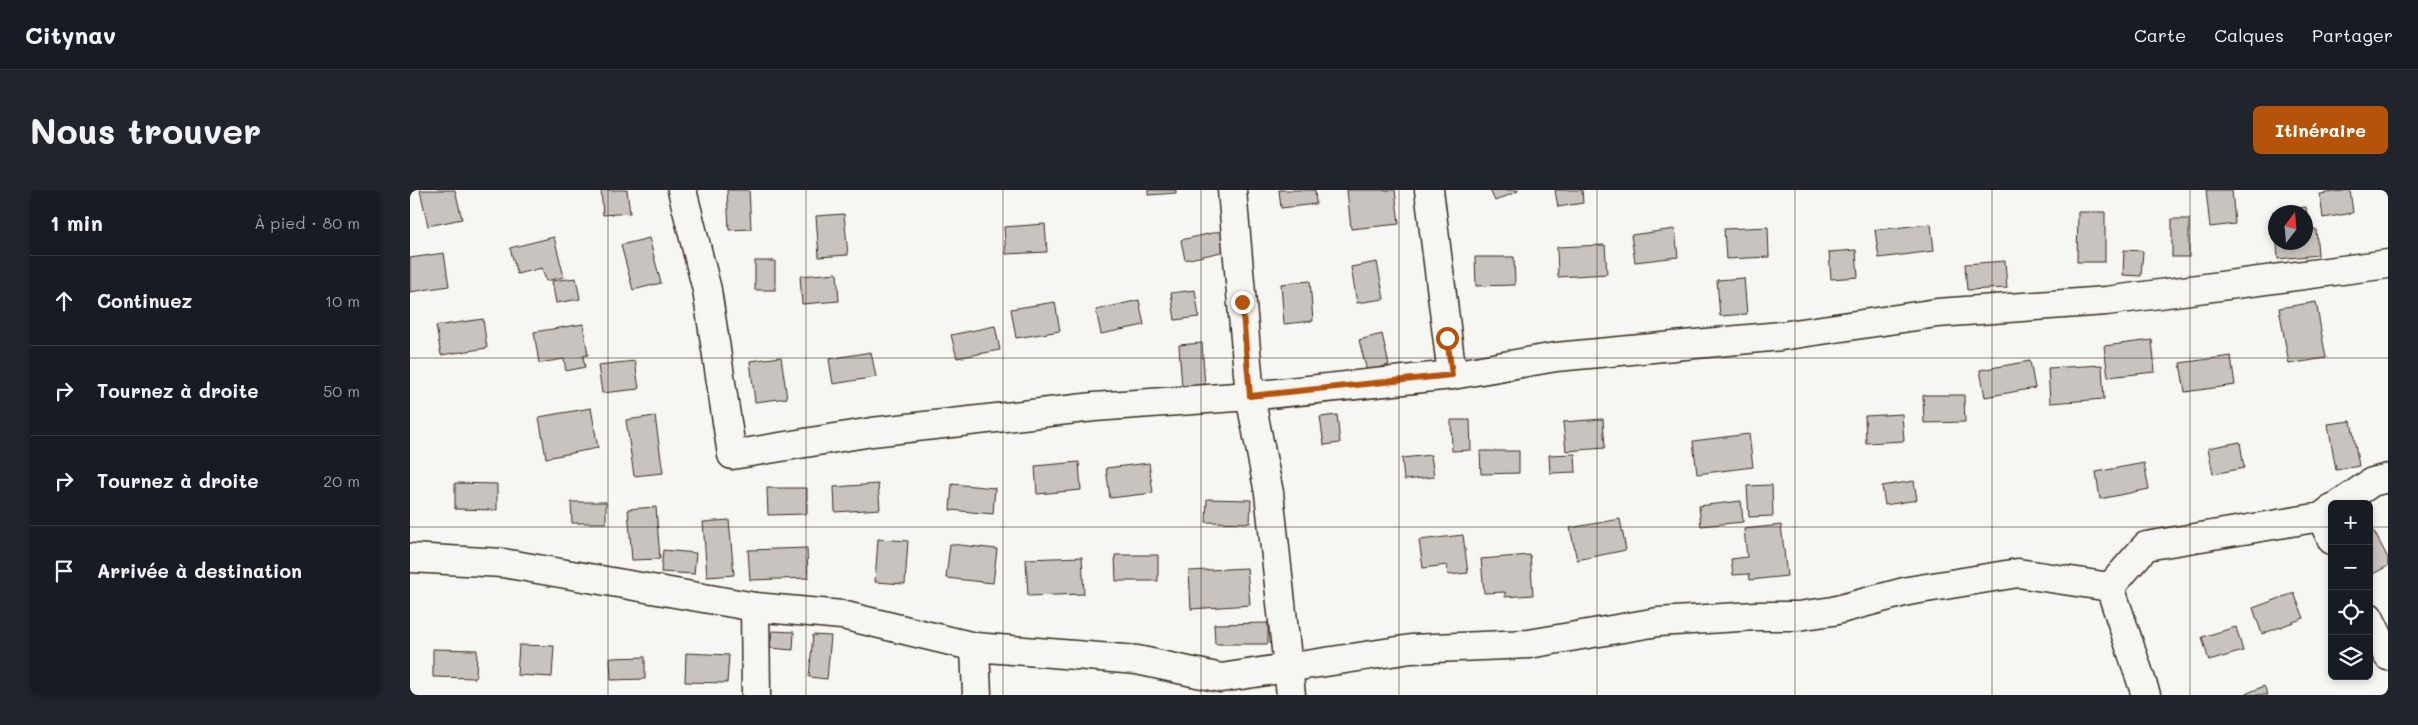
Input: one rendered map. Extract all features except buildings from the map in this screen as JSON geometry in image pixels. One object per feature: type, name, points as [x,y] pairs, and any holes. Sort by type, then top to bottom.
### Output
[{"type":"street","points":[[682,190],[707,290],[732,454],[872,432],[1094,408],[1250,396],[1452,375],[1556,357],[1781,336],[1937,313],[2106,301],[2388,264]]},
{"type":"street","points":[[1232,190],[1250,396],[1268,493],[1290,682]]},
{"type":"street","points":[[1429,190],[1452,375]]},
{"type":"street","points":[[2351,500],[2372,482],[2388,478]]},
{"type":"street","points":[[2110,586],[2146,546],[2328,517]]},
{"type":"street","points":[[410,558],[503,563],[755,607],[842,615],[975,647],[1137,660],[1221,678],[1290,682],[1411,649],[1530,644],[1658,622],[1755,616],[1798,616],[1834,611],[1908,591],[2018,573],[2110,586]]},
{"type":"street","points":[[2110,586],[2146,695]]},
{"type":"street","points":[[755,607],[756,695]]},
{"type":"street","points":[[2373,626],[2388,656]]},
{"type":"street","points":[[975,647],[978,695]]},
{"type":"route","points":[[1242,302],[1250,396],[1452,375],[1447,338]]}]
